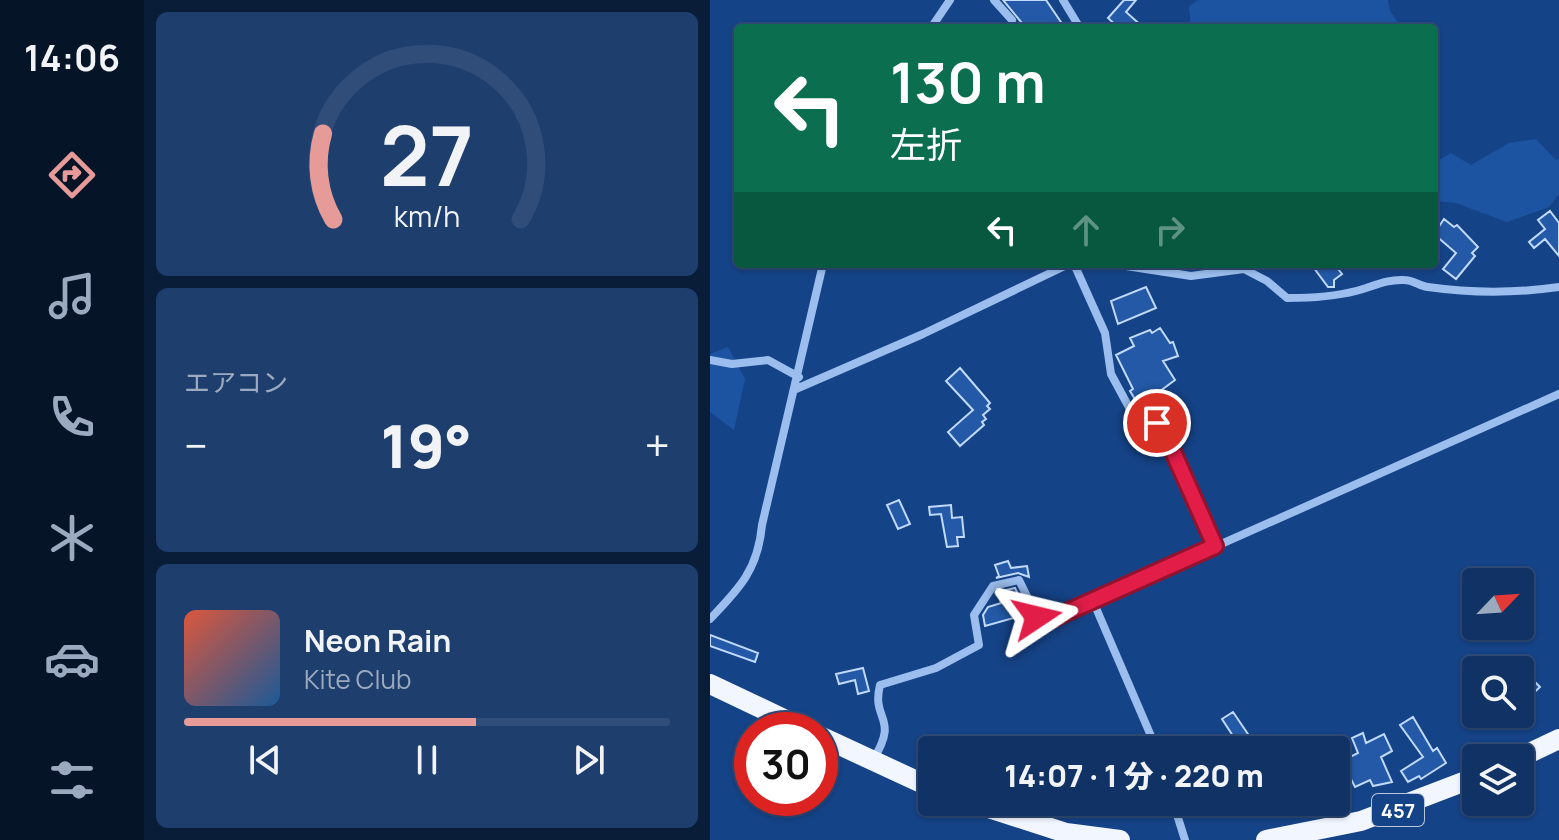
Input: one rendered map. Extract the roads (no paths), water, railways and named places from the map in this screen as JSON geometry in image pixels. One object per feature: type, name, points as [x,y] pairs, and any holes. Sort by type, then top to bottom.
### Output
[{"type":"highway","points":[[710,684],[769,712]]},
{"type":"highway","points":[[1534,751],[1559,739]]},
{"type":"highway","points":[[838,744],[918,781]]},
{"type":"highway","name":"457","points":[[1266,840],[1317,836],[1392,812],[1462,783]]},
{"type":"highway","points":[[1013,816],[1066,833],[1110,839]]},
{"type":"street","points":[[934,24],[950,0]]},
{"type":"street","points":[[994,0],[1012,20]]},
{"type":"street","points":[[1063,0],[1078,24]]},
{"type":"street","points":[[710,619],[750,572],[759,552],[762,525],[822,268]]},
{"type":"street","points":[[796,389],[1061,268]]},
{"type":"street","points":[[1072,268],[1105,333],[1111,374],[1138,424],[1157,423],[1162,427],[1215,546]]},
{"type":"street","points":[[1139,268],[1191,276],[1244,269],[1267,281],[1287,298],[1356,291],[1389,280],[1408,280],[1425,287],[1486,290],[1531,291],[1559,287]]},
{"type":"street","points":[[710,360],[732,364],[768,360],[799,377]]},
{"type":"street","points":[[872,760],[885,740],[887,728],[877,699],[880,685],[936,668],[979,645],[974,615],[993,586],[1019,580],[1037,617],[1047,621],[1559,394]]},
{"type":"street","points":[[1093,601],[1151,736]]},
{"type":"street","points":[[1177,816],[1185,840]]}]
